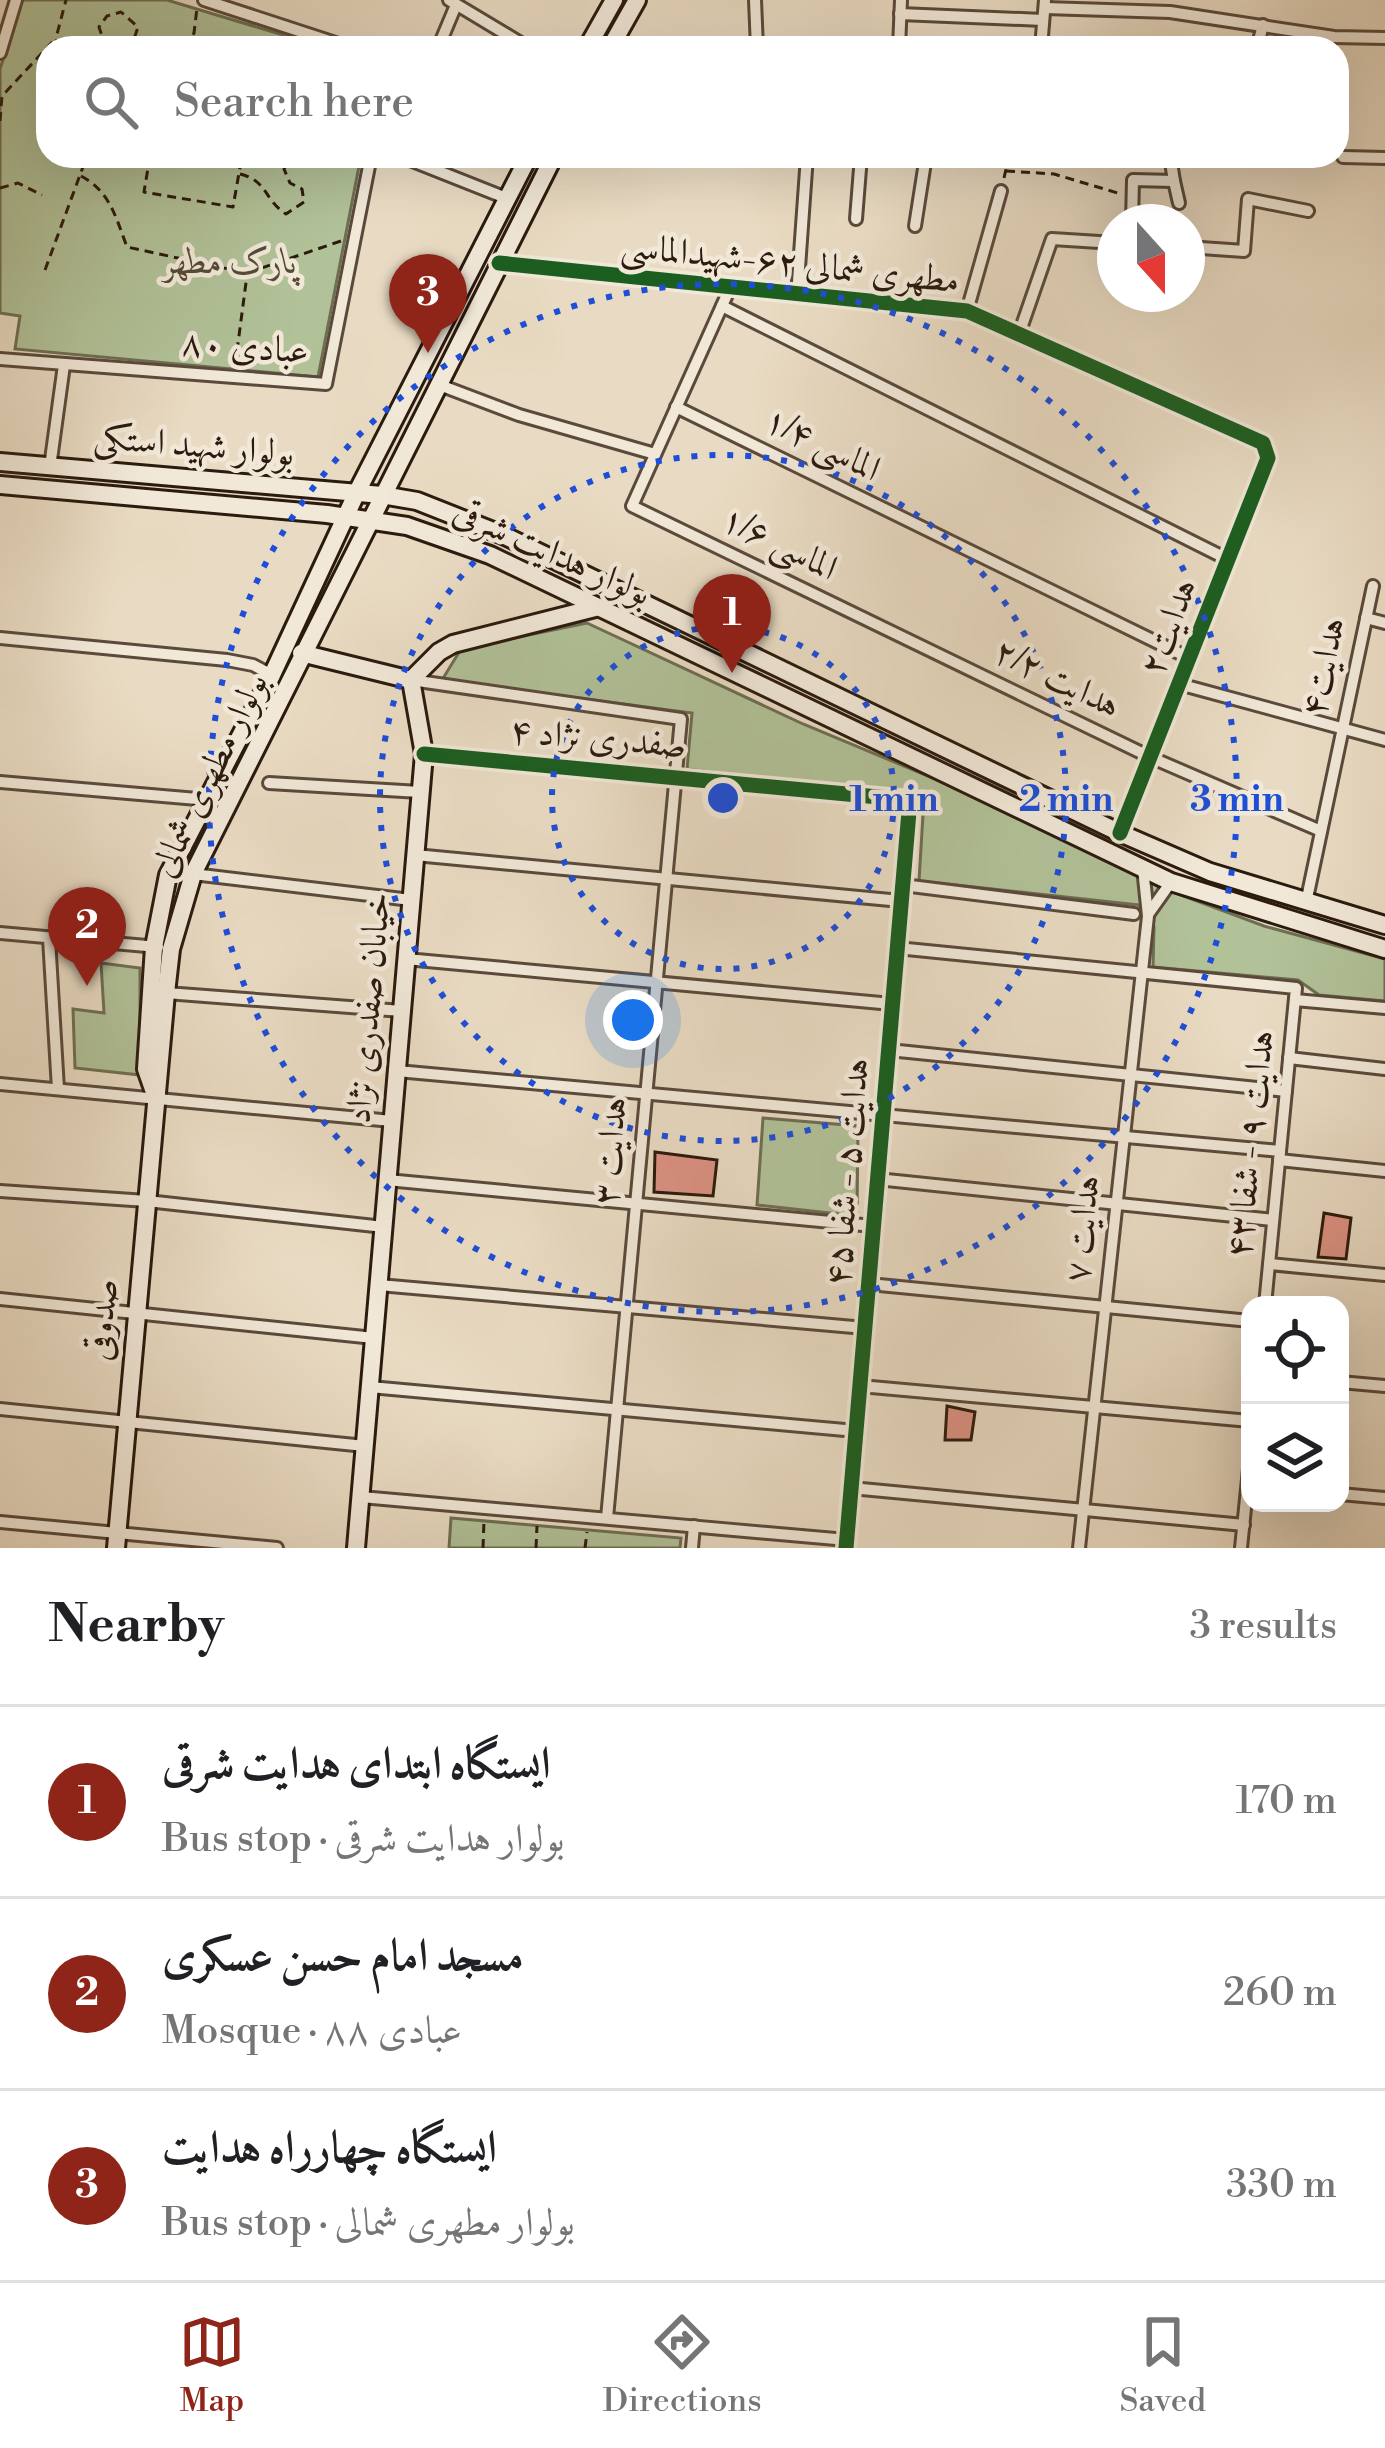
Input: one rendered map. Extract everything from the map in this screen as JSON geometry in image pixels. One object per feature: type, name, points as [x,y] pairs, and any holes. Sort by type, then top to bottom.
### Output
[{"type":"main road","points":[[594,36],[614,0]]},
{"type":"main road","points":[[617,36],[637,0]]},
{"type":"main road","name":"بولوار مطهری شمالی","points":[[156,1098],[146,1069],[168,875],[272,676],[357,492],[522,168]]},
{"type":"main road","name":"بولوار مطهری شمالی","points":[[156,1098],[166,993],[163,948],[193,874],[548,168]]},
{"type":"main road","name":"بولوار شهید استکی","points":[[0,462],[382,495]]},
{"type":"main road","name":"بولوار شهید استکی","points":[[0,485],[346,517]]},
{"type":"main road","name":"بولوار هدایت شرقی","points":[[382,495],[416,501],[503,535],[1210,872],[1385,925]]},
{"type":"main road","name":"بولوار هدایت شرقی","points":[[346,517],[407,526],[490,555],[1172,881],[1251,910],[1385,949]]},
{"type":"main road","points":[[287,646],[306,655],[411,680],[453,644],[599,607]]},
{"type":"main road","name":"خیابان صفدری نژاد","points":[[356,1548],[424,754],[411,680]]},
{"type":"main road","name":"صدوقی","points":[[117,1539],[156,1098]]},
{"type":"street","points":[[0,53],[16,0]]},
{"type":"street","points":[[201,0],[314,36]]},
{"type":"street","points":[[755,0],[756,36]]},
{"type":"street","points":[[899,36],[901,0]]},
{"type":"street","points":[[444,36],[460,4],[510,36]]},
{"type":"street","points":[[900,14],[1170,11],[1328,36]]},
{"type":"street","points":[[1260,36],[1263,25]]},
{"type":"street","points":[[1349,37],[1385,38]]},
{"type":"street","points":[[1349,157],[1385,158]]},
{"type":"street","name":"عبادی ۸۰","points":[[0,359],[326,384],[369,168]]},
{"type":"street","points":[[430,168],[506,198]]},
{"type":"street","points":[[796,296],[807,168]]},
{"type":"street","points":[[856,219],[860,168]]},
{"type":"street","points":[[915,226],[924,168]]},
{"type":"street","points":[[1172,168],[1179,203]]},
{"type":"street","points":[[1133,204],[1133,180],[1174,181]]},
{"type":"street","points":[[967,310],[1001,191]]},
{"type":"street","points":[[1205,249],[1244,251],[1248,199],[1308,211]]},
{"type":"street","points":[[1019,334],[1052,239],[1097,242]]},
{"type":"street","name":"مطهری شمالی ۶۲-شهیدالماسی","points":[[499,263],[967,310],[1263,443]]},
{"type":"street","points":[[437,383],[519,415],[655,454],[730,288]]},
{"type":"street","points":[[722,306],[1227,560]]},
{"type":"street","points":[[50,467],[64,364]]},
{"type":"street","name":"الماسی ۱/۴","points":[[676,407],[1189,658]]},
{"type":"street","name":"هدایت۲","points":[[1120,833],[1268,458],[1263,443]]},
{"type":"street","name":"الماسی ۱/۶","points":[[655,454],[632,506],[899,636]]},
{"type":"street","name":"هدایت۴","points":[[1306,903],[1373,586]]},
{"type":"street","points":[[1366,618],[1385,623]]},
{"type":"street","name":"هدایت ۲/۲","points":[[899,636],[1150,757],[1321,831]]},
{"type":"street","points":[[0,638],[227,660],[253,665],[272,676]]},
{"type":"street","name":"هدایت ۳","points":[[411,680],[681,719],[607,1518]]},
{"type":"street","points":[[1179,684],[1385,740]]},
{"type":"street","name":"صفدری نژاد ۴","points":[[424,754],[910,800]]},
{"type":"street","points":[[0,782],[209,800]]},
{"type":"street","points":[[269,783],[420,792]]},
{"type":"street","name":"هدایت ۵ - شفا ۴۵","points":[[846,1544],[910,800]]},
{"type":"street","points":[[415,855],[901,901]]},
{"type":"street","name":"هدایت ۷","points":[[1079,1548],[1140,973],[1143,868]]},
{"type":"street","points":[[193,874],[411,900]]},
{"type":"street","name":"هدایت ۷","points":[[1141,915],[1172,881]]},
{"type":"street","points":[[902,885],[1141,915]]},
{"type":"street","points":[[0,933],[163,948]]},
{"type":"street","points":[[49,938],[58,1089]]},
{"type":"street","points":[[897,948],[1140,973],[1385,1009]]},
{"type":"street","points":[[406,959],[892,1004]]},
{"type":"street","points":[[166,993],[402,1011]]},
{"type":"street","name":"هدایت ۹ - شفا ۴۳","points":[[1266,1296],[1296,994]]},
{"type":"street","points":[[889,1050],[1286,1091]]},
{"type":"street","points":[[1289,1058],[1385,1069]]},
{"type":"street","points":[[397,1071],[1123,1137],[1385,1171]]},
{"type":"street","points":[[0,1084],[392,1121]]},
{"type":"street","points":[[878,1178],[1274,1220]]},
{"type":"street","points":[[387,1180],[874,1226]]},
{"type":"street","points":[[0,1191],[383,1227]]},
{"type":"street","points":[[1269,1264],[1385,1275]]},
{"type":"street","points":[[868,1284],[1241,1320]]},
{"type":"street","points":[[379,1285],[865,1328]]},
{"type":"street","points":[[0,1299],[374,1338]]},
{"type":"street","points":[[1349,1383],[1385,1386]]},
{"type":"street","points":[[860,1386],[1241,1420]]},
{"type":"street","points":[[370,1387],[856,1431]]},
{"type":"street","points":[[0,1408],[365,1446]]},
{"type":"street","points":[[851,1488],[1244,1525]]},
{"type":"street","points":[[1349,1494],[1385,1498]]},
{"type":"street","points":[[361,1497],[846,1544]]},
{"type":"street","points":[[1241,1548],[1246,1512]]},
{"type":"street","points":[[0,1522],[117,1539],[277,1548]]},
{"type":"street","points":[[692,1548],[694,1526]]},
{"type":"path","points":[[57,36],[66,0]]},
{"type":"path","points":[[192,36],[201,0]]},
{"type":"path","points":[[101,36],[98,27],[107,16],[121,13],[138,27],[135,36]]},
{"type":"path","points":[[0,121],[2,96],[36,59]]},
{"type":"path","points":[[44,270],[83,168]]},
{"type":"path","points":[[148,168],[144,192],[232,207],[239,168]]},
{"type":"path","points":[[238,174],[265,186],[272,206],[286,214],[304,202],[302,189],[290,183],[285,168]]},
{"type":"path","points":[[1007,168],[1054,174],[1133,196]]},
{"type":"path","points":[[80,176],[98,185],[110,202],[127,247],[248,273],[356,236]]},
{"type":"path","points":[[0,188],[18,183],[42,195]]},
{"type":"path","points":[[233,377],[248,273]]},
{"type":"path","points":[[483,1548],[484,1506]]},
{"type":"path","points":[[536,1548],[537,1511]]},
{"type":"path","points":[[585,1548],[588,1516]]},
{"type":"green space","name":"پارک مطهر","points":[[22,0],[167,0],[286,36],[36,36],[36,168],[359,168],[318,377],[15,349],[20,316],[0,313],[0,69]]},
{"type":"green space","points":[[587,623],[803,724],[964,791],[1165,889],[1264,926],[1385,959],[1385,1001],[1319,995],[1298,980],[1153,967],[1154,927],[1138,905],[919,881],[924,798],[687,769],[692,713],[442,680],[461,649]]},
{"type":"green space","points":[[101,963],[140,968],[140,1075],[75,1068],[73,1009],[104,1013]]},
{"type":"green space","points":[[763,1118],[858,1126],[857,1216],[757,1205]]},
{"type":"green space","points":[[451,1518],[681,1538],[680,1548],[449,1548]]},
{"type":"building","points":[[655,1152],[717,1160],[713,1196],[654,1192]]},
{"type":"building","points":[[1324,1213],[1351,1218],[1346,1259],[1318,1257]]},
{"type":"building","points":[[947,1406],[975,1412],[971,1440],[945,1440]]},
{"type":"cycle path","points":[[499,263],[967,311],[1263,443],[1268,458],[1120,833]]},
{"type":"cycle path","points":[[424,754],[910,800],[846,1548]]},
{"type":"place","name":"ایستگاه چهارراه هدایت","points":[[428,353]]},
{"type":"place","name":"ایستگاه ابتدای هدایت شرقی","points":[[732,673]]},
{"type":"place","name":"مسجد امام حسن عسکری","points":[[87,986]]}]
